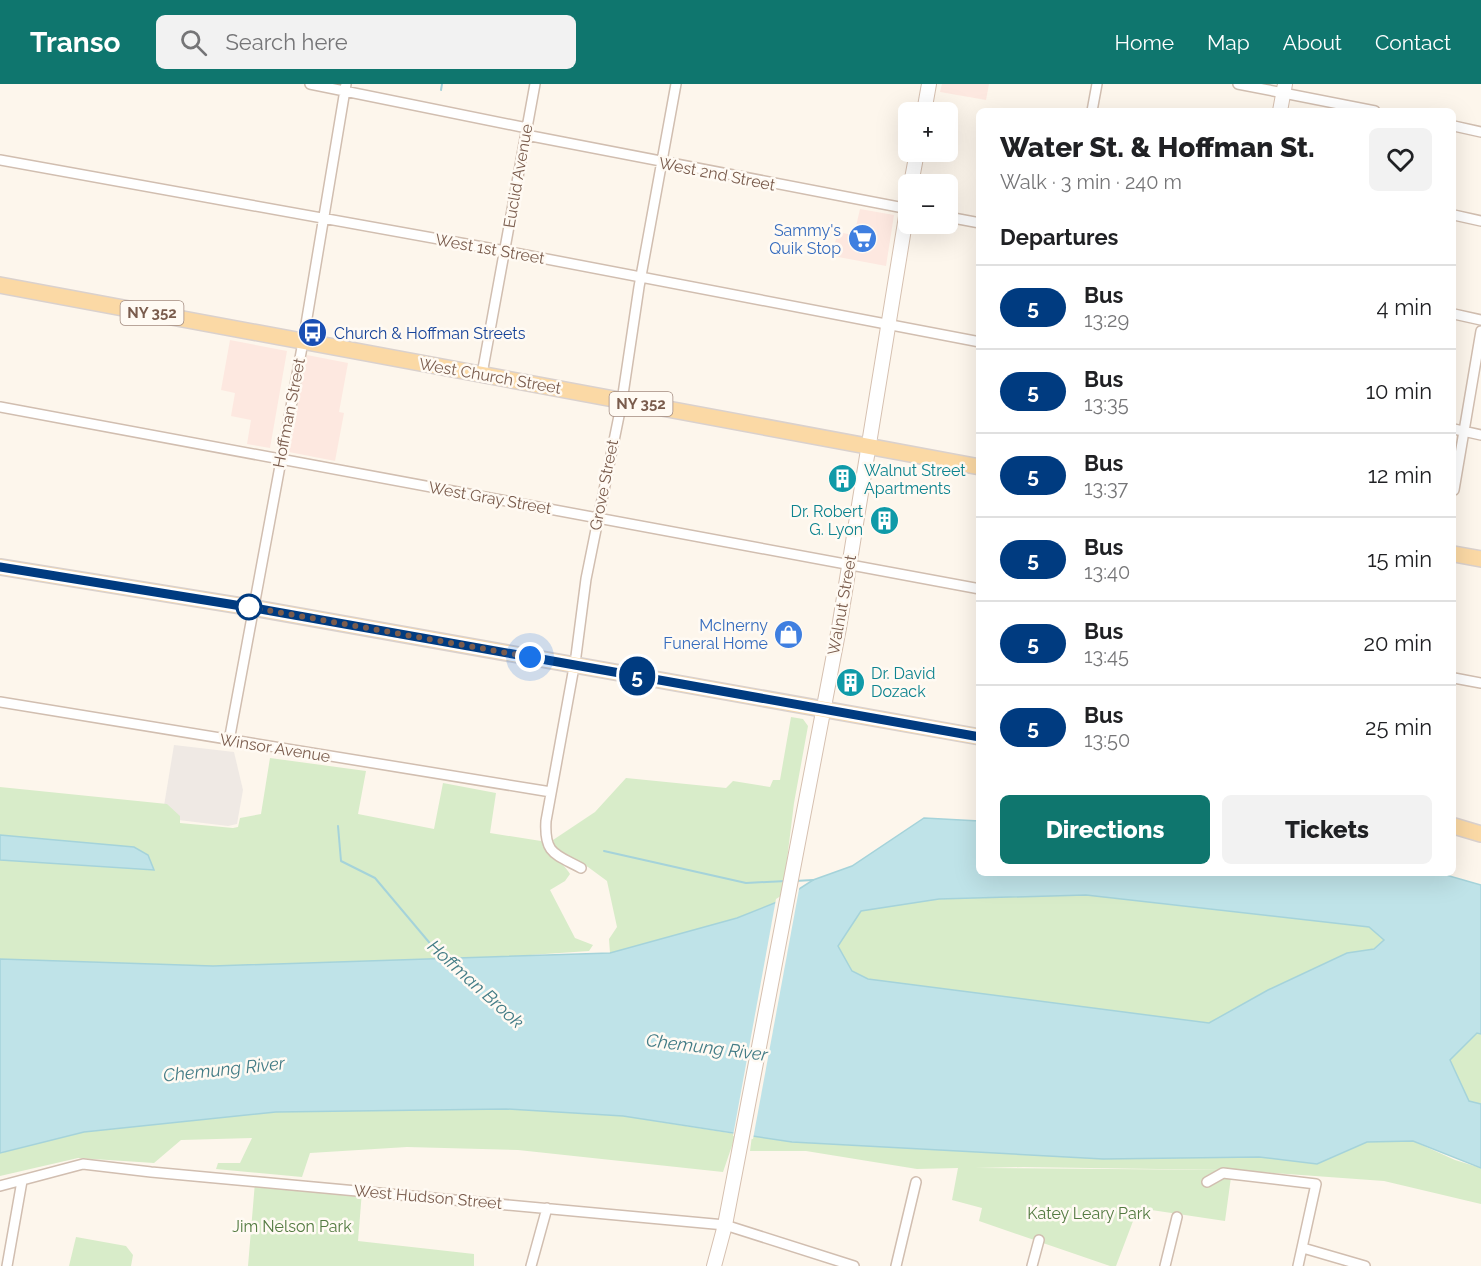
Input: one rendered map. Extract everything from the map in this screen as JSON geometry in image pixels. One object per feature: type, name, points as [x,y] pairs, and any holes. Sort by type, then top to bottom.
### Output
[{"type":"main road","name":"West Church Street","points":[[0,285],[976,466]]},
{"type":"main road","points":[[1456,554],[1481,559]]},
{"type":"main road","points":[[0,567],[254,608],[976,736]]},
{"type":"main road","points":[[1456,827],[1481,834]]},
{"type":"street","name":"West 2nd Street","points":[[310,84],[346,87],[662,164],[898,203]]},
{"type":"street","name":"Euclid Avenue","points":[[482,375],[535,84]]},
{"type":"street","name":"Grove Street","points":[[582,868],[554,854],[545,841],[586,579],[622,401],[640,277],[676,84]]},
{"type":"street","points":[[926,102],[929,84]]},
{"type":"street","points":[[1093,108],[1097,84]]},
{"type":"street","points":[[1238,84],[1284,88],[1363,108]]},
{"type":"street","name":"Hoffman Street","points":[[229,741],[303,342],[346,87]]},
{"type":"street","points":[[1281,108],[1284,88]]},
{"type":"street","points":[[1456,126],[1481,132]]},
{"type":"street","name":"West 1st Street","points":[[0,160],[505,251],[976,341]]},
{"type":"street","points":[[1456,215],[1481,221]]},
{"type":"street","points":[[958,219],[976,222]]},
{"type":"street","name":"Walnut Street","points":[[714,1266],[740,1152],[849,565],[903,234]]},
{"type":"street","points":[[1456,314],[1481,320]]},
{"type":"street","points":[[1456,478],[1481,330]]},
{"type":"street","name":"West Gray Street","points":[[0,406],[976,588]]},
{"type":"street","points":[[1456,429],[1481,435]]},
{"type":"street","points":[[1456,678],[1481,683]]},
{"type":"street","name":"Winsor Avenue","points":[[0,702],[551,792]]},
{"type":"street","name":"West Hudson Street","points":[[0,1186],[72,1165],[96,1164],[151,1172],[725,1225],[854,1266]]},
{"type":"street","points":[[1207,1182],[1224,1173],[1316,1184],[1299,1266]]},
{"type":"street","points":[[7,1266],[22,1181]]},
{"type":"street","points":[[896,1266],[916,1182]]},
{"type":"street","points":[[531,1266],[547,1208]]},
{"type":"street","points":[[1165,1266],[1177,1217]]},
{"type":"street","points":[[1032,1266],[1039,1240]]},
{"type":"street","points":[[1303,1248],[1365,1266]]},
{"type":"shaded area","points":[[942,84],[989,84],[986,100],[940,92]]},
{"type":"shaded area","points":[[860,209],[894,215],[886,266],[833,256],[837,232],[854,235]]},
{"type":"shaded area","points":[[230,340],[287,351],[270,448],[247,444],[251,420],[231,416],[235,393],[221,390]]},
{"type":"shaded area","points":[[307,355],[348,363],[339,412],[344,413],[335,461],[289,452]]},
{"type":"shaded area","points":[[174,745],[234,752],[243,790],[237,824],[228,826],[162,818]]},
{"type":"green space","points":[[791,717],[803,719],[808,726],[794,803],[782,900],[737,918],[610,953],[609,939],[617,927],[607,881],[588,867],[556,851],[553,840],[595,812],[626,778],[726,788],[733,781],[770,787],[773,780],[780,780]]},
{"type":"green space","points":[[270,758],[366,771],[358,814],[434,829],[443,783],[496,793],[490,833],[541,841],[570,874],[565,881],[550,890],[575,938],[593,945],[589,951],[500,957],[213,966],[0,959],[0,787],[167,804],[180,816],[180,823],[233,828],[238,827],[240,818],[261,814]]},
{"type":"green space","points":[[1086,895],[1369,927],[1384,940],[1374,949],[1347,953],[1268,990],[1209,1023],[868,979],[852,971],[838,946],[861,911],[939,899]]},
{"type":"green space","points":[[1477,1033],[1481,1034],[1481,1104],[1469,1101],[1450,1060]]},
{"type":"green space","points":[[506,1109],[623,1116],[736,1134],[723,1172],[518,1150],[407,1147],[310,1153],[302,1177],[216,1169],[218,1163],[240,1163],[252,1138],[181,1140],[154,1163],[78,1158],[0,1176],[0,1153],[84,1132],[276,1112]]},
{"type":"green space","name":"Katey Leary Park","points":[[752,1136],[793,1142],[1103,1159],[1259,1157],[1317,1164],[1367,1142],[1413,1141],[1455,1160],[1481,1168],[1481,1204],[1384,1181],[1232,1170],[1225,1221],[1138,1208],[1116,1266],[1110,1266],[979,1221],[982,1208],[952,1200],[958,1168],[917,1169],[806,1151],[750,1151]],"holes":[[[1023,1167],[1227,1170],[975,1168]]]},
{"type":"green space","name":"Jim Nelson Park","points":[[255,1182],[362,1191],[358,1241],[474,1254],[474,1266],[248,1266]]},
{"type":"green space","points":[[76,1237],[126,1246],[133,1255],[131,1266],[69,1266]]},
{"type":"water","name":"Chemung River","points":[[924,818],[976,821],[976,876],[1450,876],[1481,885],[1481,1034],[1477,1033],[1450,1060],[1469,1101],[1481,1104],[1481,1168],[1413,1141],[1367,1142],[1317,1164],[1259,1157],[1103,1159],[792,1142],[623,1116],[506,1109],[276,1112],[84,1132],[0,1153],[0,959],[213,966],[610,953],[737,918],[782,900],[813,880],[852,866]],"holes":[[[1086,895],[1369,927],[1384,940],[1374,949],[1347,953],[1268,990],[1209,1023],[868,979],[852,971],[838,946],[861,911],[939,899]]]},
{"type":"water","points":[[0,835],[134,847],[148,855],[154,870],[0,860]]},
{"type":"pier","points":[[800,884],[753,1139],[733,1136],[776,899]]},
{"type":"waterway","name":"Hoffman Brook","points":[[441,90],[442,84]]},
{"type":"waterway","name":"Hoffman Brook","points":[[338,826],[341,861],[375,878],[444,960]]},
{"type":"waterway","points":[[604,851],[746,883],[786,881]]},
{"type":"waterway","points":[[795,881],[813,880]]},
{"type":"bus line","name":"5","points":[[0,567],[254,608],[976,736]]},
{"type":"place","name":"Sammy's Quik Stop","points":[[862,239]]},
{"type":"place","name":"Church & Hoffman Streets","points":[[313,333]]},
{"type":"place","name":"Walnut Street Apartments","points":[[843,479]]},
{"type":"place","name":"Dr. Robert G. Lyon","points":[[884,520]]},
{"type":"place","name":"McInerny Funeral Home","points":[[789,634]]},
{"type":"place","name":"Dr. David Dozack","points":[[850,682]]},
{"type":"route","points":[[249,607],[530,657]]}]
